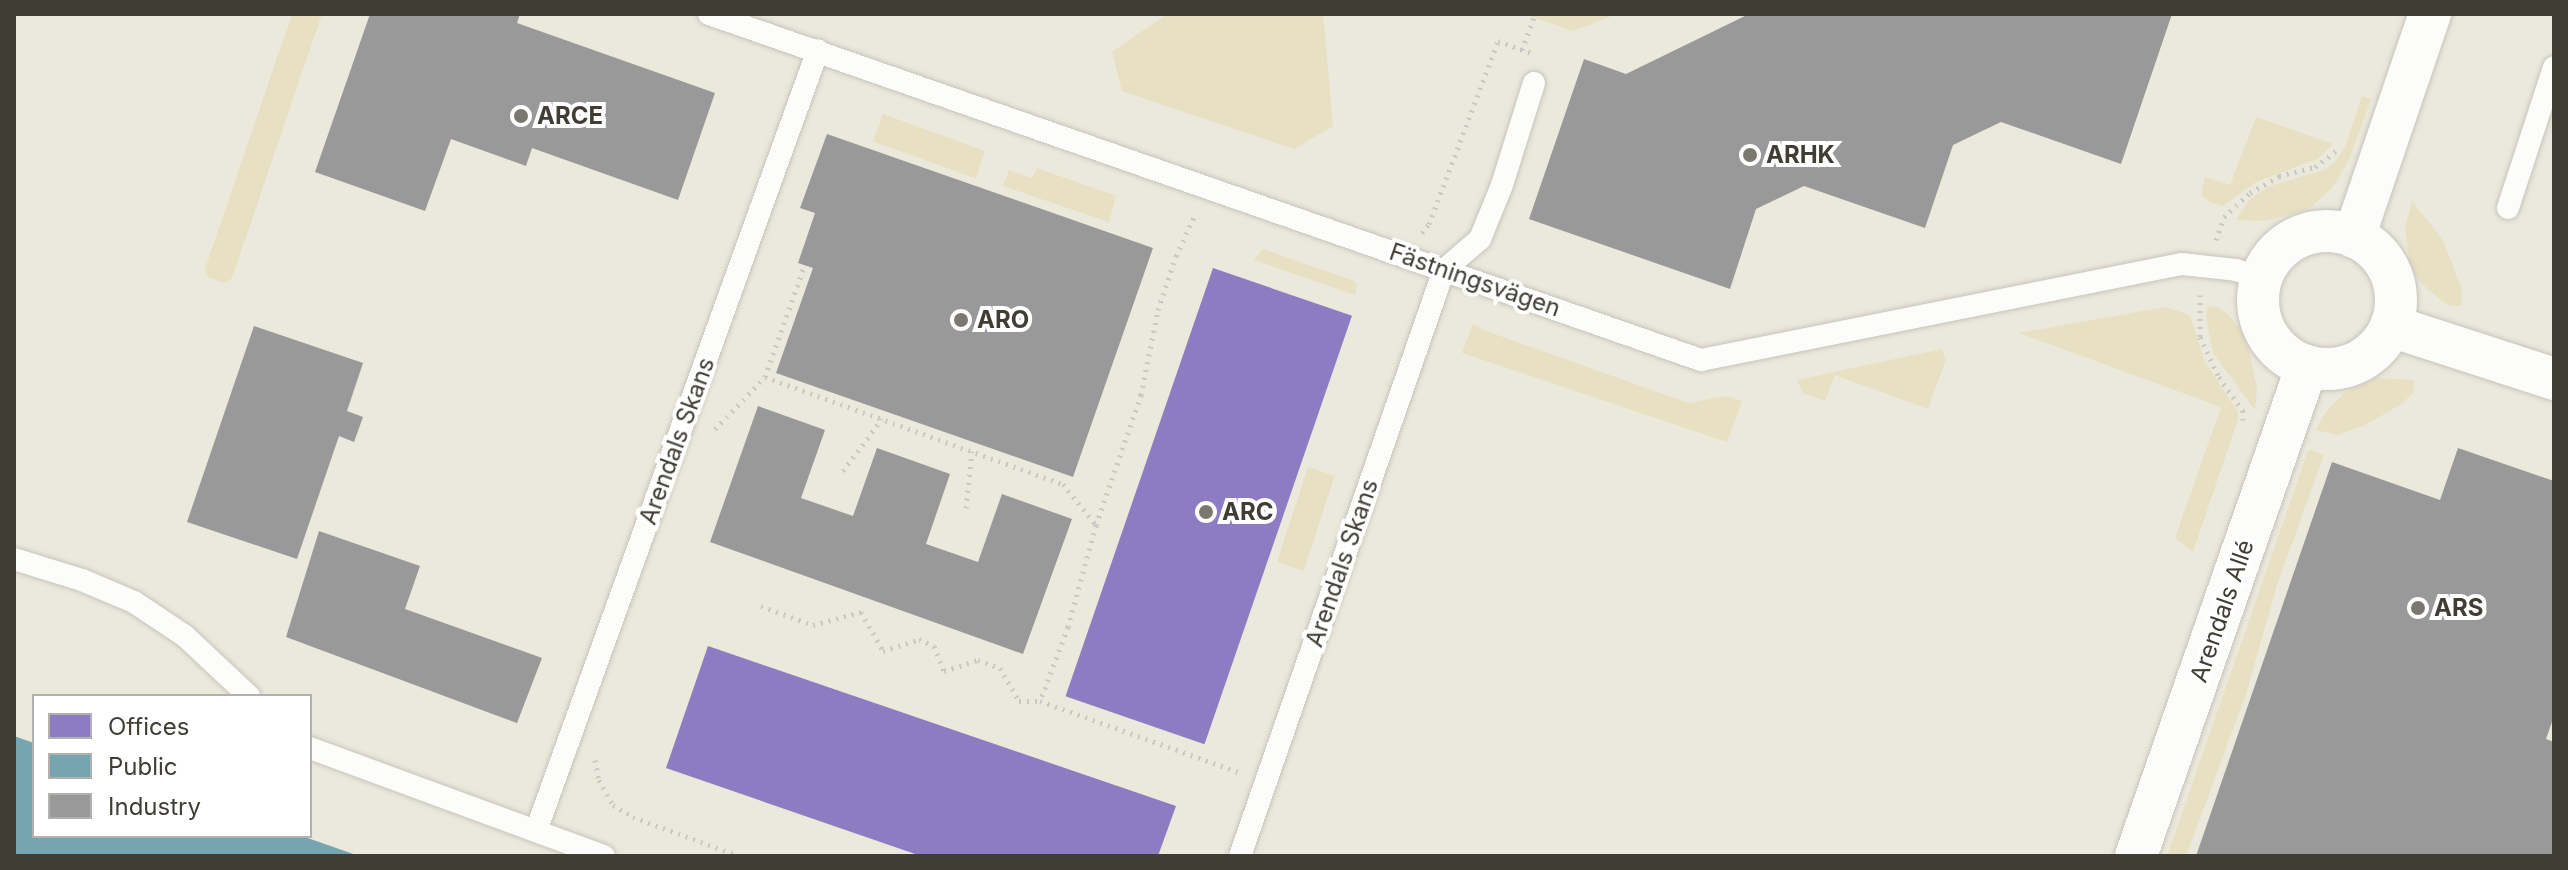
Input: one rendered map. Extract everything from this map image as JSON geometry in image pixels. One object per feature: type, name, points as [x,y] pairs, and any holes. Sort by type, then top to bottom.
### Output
[{"type":"street","points":[[2354,237],[2430,14]]},
{"type":"street","points":[[2327,231],[2354,237],[2380,256],[2391,274],[2396,305],[2391,326],[2383,341],[2357,362],[2332,369],[2307,366],[2286,356],[2266,332],[2258,302],[2261,278],[2276,254],[2299,237],[2327,231]]},
{"type":"street","points":[[2391,326],[2554,379]]},
{"type":"street","name":"Arendals Allé","points":[[2136,856],[2307,366]]},
{"type":"lane","name":"Fästningsvägen","points":[[709,14],[1701,360],[2182,264],[2207,265],[2261,278]]},
{"type":"lane","name":"Arendals Skans","points":[[536,831],[818,50]]},
{"type":"lane","points":[[2508,208],[2554,67]]},
{"type":"lane","points":[[1444,270],[1480,239],[1502,185],[1534,83]]},
{"type":"lane","name":"Arendals Skans","points":[[1240,856],[1444,270]]},
{"type":"lane","points":[[14,559],[82,580],[134,602],[185,636],[247,694]]},
{"type":"lane","points":[[312,749],[604,856]]},
{"type":"path","points":[[1522,50],[1535,14]]},
{"type":"path","points":[[1404,255],[1429,224],[1498,41],[1539,56]]},
{"type":"path","points":[[2244,421],[2243,411],[2219,377],[2200,337],[2198,303],[2224,217],[2237,203],[2279,176],[2315,167],[2333,156],[2345,138]]},
{"type":"path","points":[[1040,701],[1068,627],[1096,525],[1141,395],[1158,310],[1171,270],[1200,204]]},
{"type":"path","points":[[709,434],[765,377],[804,267]]},
{"type":"path","points":[[765,377],[1063,484],[1096,525]]},
{"type":"path","points":[[843,471],[882,419]]},
{"type":"path","points":[[966,508],[972,451]]},
{"type":"path","points":[[761,606],[813,625],[861,612],[883,651],[919,639],[934,646],[944,671],[978,660],[1000,668],[1019,701],[1040,701],[1240,772],[1243,766]]},
{"type":"path","points":[[599,746],[594,759],[599,780],[613,805],[633,817],[739,856]]},
{"type":"shaded area","points":[[292,14],[322,14],[232,278],[225,283],[208,277],[205,269]]},
{"type":"shaded area","points":[[1167,14],[1323,14],[1333,126],[1294,149],[1122,91],[1112,52]]},
{"type":"shaded area","points":[[1524,14],[1617,14],[1573,31]]},
{"type":"shaded area","points":[[2362,96],[2371,99],[2349,160],[2333,187],[2310,208],[2263,221],[2236,220],[2249,200],[2270,186],[2324,170],[2335,162],[2345,147]]},
{"type":"shaded area","points":[[883,114],[985,151],[976,179],[873,141]]},
{"type":"shaded area","points":[[2256,117],[2333,144],[2317,159],[2256,182],[2223,206],[2210,202],[2201,195],[2205,177],[2230,185]]},
{"type":"shaded area","points":[[1037,168],[1116,196],[1109,222],[1003,186],[1009,170],[1032,178]]},
{"type":"shaded area","points":[[2412,201],[2443,240],[2462,290],[2461,306],[2447,305],[2421,283],[2410,265],[2405,228]]},
{"type":"shaded area","points":[[1263,249],[1354,281],[1357,285],[1355,295],[1254,260]]},
{"type":"shaded area","points":[[2208,306],[2217,307],[2228,314],[2246,337],[2257,388],[2255,410],[2213,353],[2206,316]]},
{"type":"shaded area","points":[[2165,307],[2190,315],[2205,362],[2238,412],[2193,552],[2175,538],[2221,407],[2019,333]]},
{"type":"shaded area","points":[[1473,324],[1688,403],[1726,396],[1742,401],[1727,442],[1462,353]]},
{"type":"shaded area","points":[[1942,349],[1946,359],[1928,409],[1835,375],[1825,401],[1803,393],[1797,380]]},
{"type":"shaded area","points":[[2377,378],[2414,380],[2413,393],[2400,405],[2365,425],[2338,435],[2316,430],[2325,413],[2343,394]]},
{"type":"shaded area","points":[[2308,451],[2324,455],[2277,585],[2246,694],[2186,856],[2167,856]]},
{"type":"shaded area","points":[[1308,467],[1335,476],[1304,571],[1277,562]]},
{"type":"building: Offices","name":"ARC","points":[[1213,268],[1352,316],[1205,744],[1066,696]]},
{"type":"building: Offices","points":[[708,646],[1176,806],[1158,856],[921,856],[666,768]]},
{"type":"building: Public","points":[[14,736],[32,742],[32,838],[308,838],[359,856],[14,856]]},
{"type":"building: Industry","name":"ARCE","points":[[370,14],[520,14],[517,23],[715,93],[678,200],[532,148],[526,166],[451,139],[425,211],[315,172]]},
{"type":"building: Industry","name":"ARHK","points":[[1749,14],[2172,14],[2121,164],[2001,122],[1953,145],[1925,228],[1804,186],[1756,209],[1730,289],[1529,219],[1584,59],[1626,74]]},
{"type":"building: Industry","name":"ARO","points":[[827,134],[1153,248],[1073,477],[776,373],[813,268],[798,263],[815,213],[800,208]]},
{"type":"building: Industry","points":[[254,326],[363,363],[347,411],[363,417],[354,442],[339,436],[297,559],[187,522]]},
{"type":"building: Industry","points":[[758,406],[825,430],[801,498],[853,516],[877,448],[950,474],[926,544],[978,562],[1002,494],[1072,519],[1023,654],[710,542]]},
{"type":"building: Industry","name":"ARS","points":[[2458,448],[2554,481],[2554,716],[2546,739],[2554,742],[2554,856],[2196,856],[2332,462],[2440,500]]},
{"type":"building: Industry","points":[[319,531],[420,566],[405,609],[542,658],[517,723],[286,637]]},
{"type":"place","name":"ARCE","points":[[521,116]]},
{"type":"place","name":"ARHK","points":[[1750,155]]},
{"type":"place","name":"ARO","points":[[961,320]]},
{"type":"place","name":"ARC","points":[[1206,512]]},
{"type":"place","name":"ARS","points":[[2418,608]]}]
